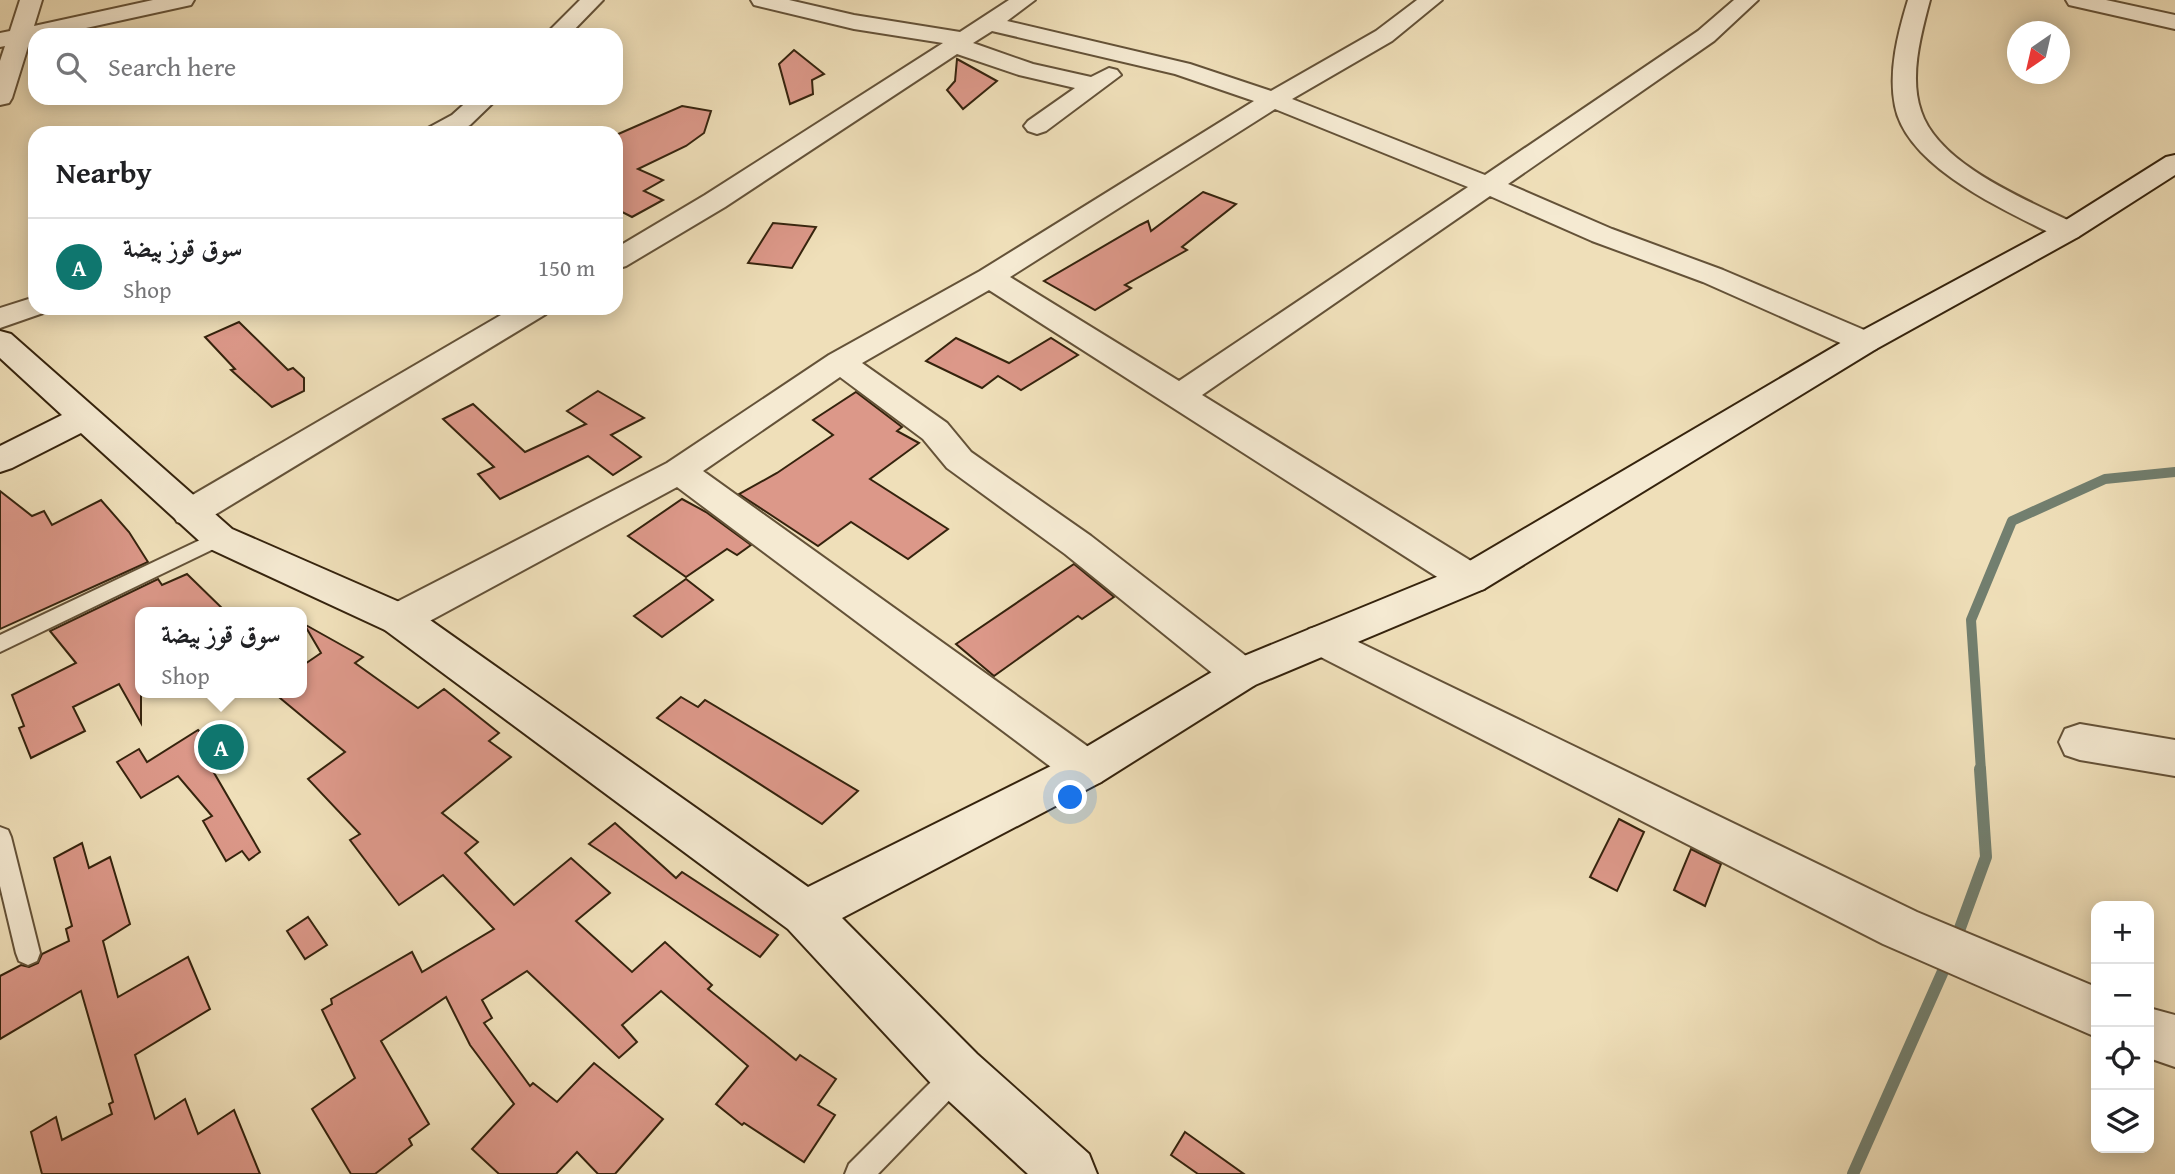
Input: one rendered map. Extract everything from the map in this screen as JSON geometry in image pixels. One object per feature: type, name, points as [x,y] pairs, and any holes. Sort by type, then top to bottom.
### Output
[{"type":"street","points":[[0,98],[9,38],[31,0]]},
{"type":"street","points":[[55,28],[184,0]]},
{"type":"street","points":[[563,28],[592,0]]},
{"type":"street","points":[[762,0],[854,22],[959,42],[1027,70],[1095,86]]},
{"type":"street","points":[[623,256],[715,201],[1024,0]]},
{"type":"street","points":[[399,619],[679,471],[840,362],[990,277],[1273,100],[1384,36],[1431,0]]},
{"type":"street","points":[[1179,396],[1706,36],[1747,0]]},
{"type":"street","points":[[1919,0],[1913,19],[1904,89],[1911,120],[1936,154],[1981,184],[2068,231]]},
{"type":"street","points":[[2077,0],[2175,22]]},
{"type":"street","points":[[986,23],[1182,69],[1273,100],[1489,186],[1865,342]]},
{"type":"street","points":[[9,38],[28,34]]},
{"type":"street","points":[[1037,126],[1132,57]]},
{"type":"street","points":[[450,126],[478,105]]},
{"type":"street","points":[[805,913],[1086,769],[1241,674],[1470,579],[1865,342],[2068,231],[2175,163]]},
{"type":"street","points":[[990,277],[1470,579]]},
{"type":"street","points":[[0,319],[28,309]]},
{"type":"street","points":[[190,513],[523,315]]},
{"type":"street","points":[[0,341],[219,538],[399,619],[805,913],[958,1073],[1069,1174]]},
{"type":"street","points":[[840,362],[935,431],[959,460],[1078,545],[1241,674]]},
{"type":"street","points":[[0,460],[83,418]]},
{"type":"street","points":[[679,471],[1086,769]]},
{"type":"street","points":[[1323,640],[1900,928],[2091,1010]]},
{"type":"street","points":[[2080,742],[2175,758]]},
{"type":"street","points":[[2154,1035],[2175,1041]]},
{"type":"lane","points":[[0,644],[219,538]]},
{"type":"lane","points":[[0,837],[28,953]]},
{"type":"lane","points":[[859,1174],[958,1073]]},
{"type":"building","points":[[794,50],[824,74],[812,80],[813,94],[790,104],[779,64]]},
{"type":"building","points":[[957,59],[997,81],[963,109],[947,90],[955,81]]},
{"type":"building","points":[[682,106],[711,111],[704,133],[686,146],[638,169],[663,180],[644,191],[663,200],[632,217],[623,212],[623,132]]},
{"type":"building","points":[[1203,192],[1236,204],[1182,247],[1187,250],[1125,285],[1131,288],[1095,310],[1044,281],[1148,221],[1151,231]]},
{"type":"building","points":[[773,223],[816,227],[792,268],[748,263]]},
{"type":"building","points":[[239,322],[288,370],[293,368],[304,378],[304,391],[272,407],[231,370],[235,369],[205,337]]},
{"type":"building","points":[[956,338],[1009,363],[1051,338],[1078,355],[1021,390],[998,376],[982,388],[926,361]]},
{"type":"building","points":[[598,391],[644,418],[611,435],[641,457],[613,475],[588,456],[500,499],[478,474],[494,467],[443,419],[473,404],[525,452],[586,424],[567,411]]},
{"type":"building","points":[[856,392],[902,427],[897,431],[919,443],[870,479],[948,529],[908,559],[851,522],[818,546],[739,494],[777,473],[833,435],[813,420]]},
{"type":"building","points":[[0,491],[32,516],[44,511],[52,525],[101,500],[129,532],[148,562],[0,629]]},
{"type":"building","points":[[682,499],[706,512],[751,545],[737,555],[727,549],[686,577],[628,536]]},
{"type":"building","points":[[1074,564],[1114,597],[1082,619],[1078,616],[994,676],[956,644]]},
{"type":"building","points":[[187,574],[221,607],[135,607],[135,698],[141,698],[141,723],[119,684],[73,707],[85,731],[31,758],[19,728],[24,726],[12,695],[76,663],[50,631],[158,579],[162,585]]},
{"type":"building","points":[[686,579],[713,600],[662,637],[634,616]]},
{"type":"building","points":[[307,626],[363,657],[355,663],[418,708],[444,689],[499,733],[489,741],[511,757],[442,813],[478,842],[465,853],[514,905],[571,858],[610,893],[576,921],[632,972],[665,942],[712,985],[708,989],[796,1060],[800,1055],[836,1079],[818,1105],[835,1115],[804,1162],[744,1123],[742,1125],[716,1104],[748,1066],[661,991],[622,1025],[637,1042],[619,1058],[527,971],[482,1000],[492,1018],[484,1023],[530,1086],[533,1083],[557,1102],[594,1063],[663,1119],[615,1174],[598,1174],[577,1152],[556,1174],[499,1174],[472,1149],[514,1104],[470,1045],[446,997],[381,1041],[429,1124],[409,1139],[412,1145],[375,1174],[351,1174],[312,1109],[355,1078],[322,1010],[332,1004],[331,999],[412,952],[422,972],[494,929],[443,875],[399,905],[350,840],[360,834],[308,779],[345,752],[280,698],[307,698],[307,663],[321,653]]},
{"type":"building","points":[[681,697],[698,707],[705,700],[858,791],[822,824],[657,718]]},
{"type":"building","points":[[198,730],[227,763],[213,771],[260,852],[249,860],[242,851],[226,861],[203,821],[212,816],[178,776],[141,798],[117,762],[139,749],[147,762]]},
{"type":"building","points":[[1619,819],[1644,832],[1617,891],[1590,877]]},
{"type":"building","points":[[615,823],[676,878],[682,872],[778,935],[760,957],[589,844]]},
{"type":"building","points":[[82,843],[89,868],[110,857],[130,924],[103,941],[118,997],[188,957],[210,1009],[135,1055],[155,1119],[185,1099],[198,1134],[234,1110],[260,1174],[42,1174],[31,1132],[56,1117],[62,1140],[112,1114],[109,1104],[113,1102],[81,991],[0,1039],[0,976],[21,965],[29,967],[38,963],[42,954],[69,941],[66,929],[72,926],[54,858]]},
{"type":"building","points":[[1691,849],[1721,864],[1705,906],[1674,890]]},
{"type":"building","points":[[308,917],[327,945],[305,959],[287,931]]},
{"type":"building","points":[[1185,1132],[1244,1174],[1198,1174],[1171,1155]]},
{"type":"waterway","points":[[1981,771],[1971,620],[2012,521],[2105,479],[2175,472]]},
{"type":"waterway","points":[[1956,939],[1986,857],[1980,769]]},
{"type":"waterway","points":[[1853,1174],[1948,960]]},
{"type":"place","name":"سوق قوز بيضة","points":[[221,747]]}]
